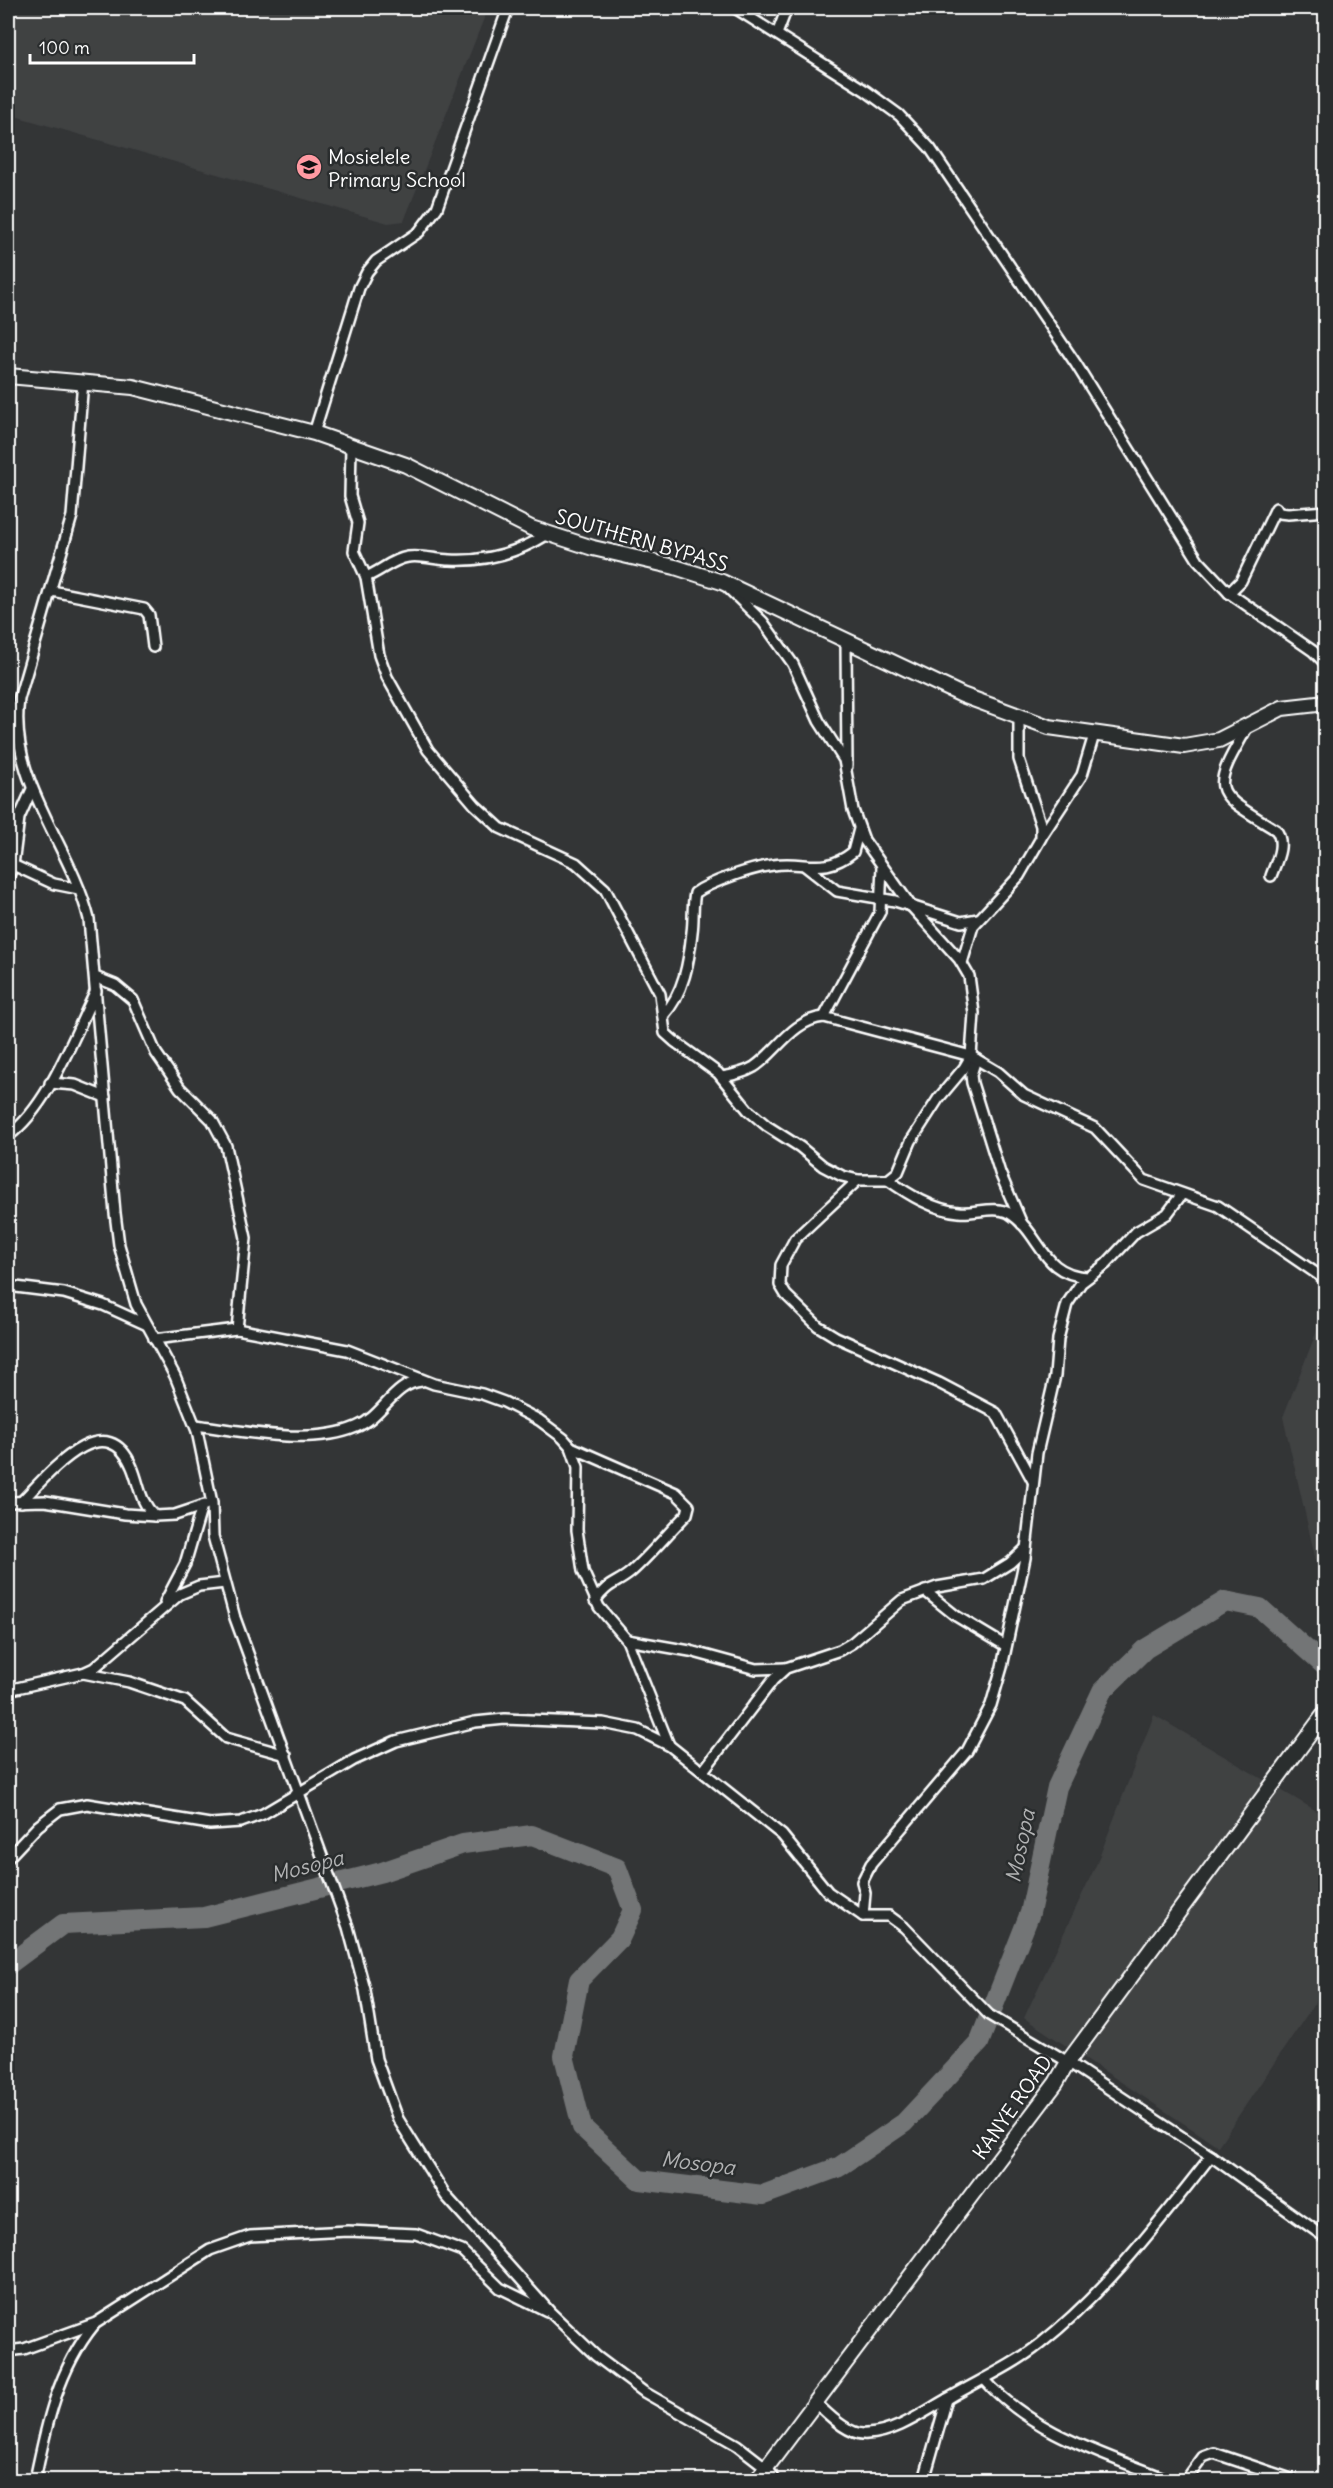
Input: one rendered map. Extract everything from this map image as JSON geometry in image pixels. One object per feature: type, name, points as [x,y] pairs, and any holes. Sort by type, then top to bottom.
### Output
[{"type":"street","points":[[314,433],[359,288],[376,261],[419,232],[437,208],[508,8]]},
{"type":"street","points":[[735,8],[891,109],[930,148],[1076,364],[1198,560],[1229,593],[1313,651],[1326,664]]},
{"type":"street","points":[[777,34],[787,8]]},
{"type":"street","name":"SOUTHERN BYPASS","points":[[8,376],[83,381],[154,391],[314,433],[428,475],[501,514],[548,534],[722,582],[962,695],[1049,727],[1184,746],[1219,740],[1282,708],[1326,703]]},
{"type":"street","points":[[83,381],[72,516],[52,591],[23,683],[16,720],[23,761],[32,789],[79,889],[89,919],[119,1245],[136,1304],[175,1376],[195,1425],[212,1503],[213,1536],[225,1583],[235,1618],[348,1927],[365,1990],[376,2059],[398,2119],[446,2196],[550,2312],[618,2375],[737,2445],[772,2475]]},
{"type":"street","points":[[351,446],[350,496],[358,523],[354,551],[366,577],[379,655],[387,677],[428,750],[463,792],[494,823],[525,841],[576,864],[605,890],[660,994],[665,1033],[706,1062],[722,1077],[748,1110],[767,1126],[800,1147],[823,1166],[842,1176],[858,1180],[888,1180],[913,1195],[957,1212],[1003,1211],[1010,1214],[1024,1227],[1055,1266],[1075,1276],[1088,1277]]},
{"type":"street","points":[[1229,593],[1241,581],[1276,508],[1283,514],[1326,511]]},
{"type":"street","points":[[366,577],[398,559],[428,557],[450,560],[495,556],[530,546],[548,534]]},
{"type":"street","points":[[722,582],[763,622],[782,646],[793,664],[819,721],[847,769]]},
{"type":"street","points":[[52,591],[144,609],[149,615],[153,647]]},
{"type":"street","points":[[663,1016],[673,1006],[682,987],[692,931],[695,893],[757,868],[774,865],[831,866],[848,857],[856,847],[858,829],[847,769],[846,640]]},
{"type":"street","points":[[1019,717],[1019,759],[1041,826],[1041,838]]},
{"type":"street","points":[[1248,726],[1227,763],[1221,784],[1224,795],[1280,836],[1281,842],[1271,876]]},
{"type":"street","points":[[962,963],[969,937],[978,919],[1019,876],[1082,775],[1094,735]]},
{"type":"street","points":[[8,878],[13,865],[19,818],[32,789]]},
{"type":"street","points":[[858,829],[911,906],[962,963],[972,990],[974,1036],[972,1083],[1000,1173],[1024,1227]]},
{"type":"street","points":[[13,865],[54,884],[79,889]]},
{"type":"street","points":[[804,866],[837,891],[881,898],[961,922],[978,919]]},
{"type":"street","points":[[824,1017],[878,917],[882,866]]},
{"type":"street","points":[[94,977],[115,985],[133,1000],[156,1053],[180,1088],[212,1120],[226,1146],[246,1238],[237,1329]]},
{"type":"street","points":[[8,1136],[28,1119],[50,1083],[96,990]]},
{"type":"street","points":[[722,1077],[752,1068],[789,1034],[812,1020],[824,1017],[973,1058],[998,1072],[1024,1095],[1095,1128],[1112,1143],[1144,1180],[1218,1206],[1326,1280]]},
{"type":"street","points":[[888,1180],[898,1172],[911,1141],[938,1099],[973,1058]]},
{"type":"street","points":[[50,1083],[75,1085],[105,1097]]},
{"type":"street","points":[[858,1180],[795,1239],[781,1265],[780,1285],[786,1295],[818,1326],[836,1337],[939,1383],[996,1413],[1034,1483]]},
{"type":"street","points":[[863,1916],[864,1877],[912,1813],[967,1751],[991,1705],[1006,1646],[1026,1548],[1037,1453],[1055,1376],[1058,1339],[1062,1320],[1074,1291],[1106,1264],[1136,1232],[1167,1214],[1182,1194]]},
{"type":"street","points":[[8,1286],[64,1293],[103,1305],[147,1325]]},
{"type":"street","points":[[154,1339],[237,1329],[347,1350],[426,1381],[504,1402],[539,1420],[571,1447],[676,1493],[689,1506],[687,1514],[639,1564],[628,1574],[608,1585],[595,1601]]},
{"type":"street","points":[[195,1425],[306,1436],[345,1431],[372,1419],[404,1385],[426,1381]]},
{"type":"street","points":[[21,1502],[68,1455],[86,1444],[102,1442],[114,1444],[124,1454],[132,1468],[141,1499],[155,1516]]},
{"type":"street","points":[[571,1447],[578,1467],[578,1530],[583,1571],[595,1601],[627,1640],[670,1746]]},
{"type":"street","points":[[8,1502],[45,1501],[125,1514],[155,1516],[175,1515],[212,1503]]},
{"type":"street","points":[[162,1606],[185,1564],[202,1506]]},
{"type":"street","points":[[627,1640],[699,1653],[756,1669],[786,1668],[840,1650],[902,1600],[925,1591],[990,1576],[1010,1563],[1026,1548]]},
{"type":"street","points":[[8,1690],[83,1673],[110,1655],[162,1606],[180,1594],[199,1586],[225,1583]]},
{"type":"street","points":[[925,1591],[956,1616],[1006,1646]]},
{"type":"street","points":[[703,1771],[773,1680],[786,1668]]},
{"type":"street","points":[[83,1673],[129,1682],[175,1697],[196,1708],[226,1738],[286,1755]]},
{"type":"street","name":"KANYE ROAD","points":[[757,2481],[772,2475],[817,2404],[1056,2083],[1068,2062],[1326,1712]]},
{"type":"street","points":[[8,1858],[38,1826],[60,1809],[87,1804],[183,1820],[225,1824],[241,1822],[263,1814],[354,1760],[396,1741],[475,1722],[505,1719],[603,1723],[638,1730],[670,1746],[782,1835],[828,1892],[863,1916],[889,1916],[904,1927],[989,2015],[1068,2062],[1211,2156],[1326,2238]]},
{"type":"street","points":[[817,2404],[845,2426],[865,2435],[890,2428],[921,2415],[1039,2345],[1059,2328],[1144,2240],[1211,2156]]},
{"type":"street","points":[[8,2351],[24,2349],[96,2323],[210,2250],[230,2241],[250,2236],[348,2231],[409,2233],[452,2247],[471,2258],[500,2288],[550,2312]]},
{"type":"street","points":[[35,2481],[44,2438],[68,2363],[79,2343],[96,2323]]},
{"type":"street","points":[[984,2379],[1018,2411],[1049,2430],[1169,2481]]},
{"type":"street","points":[[924,2481],[947,2399]]},
{"type":"street","points":[[1186,2481],[1203,2457],[1214,2453],[1294,2481]]},
{"type":"shaded area","name":"Mosielele Primary School","points":[[8,8],[488,8],[404,221],[388,223],[8,114]]},
{"type":"shaded area","points":[[1325,1310],[1325,1579],[1319,1574],[1283,1417]]},
{"type":"shaded area","points":[[1154,1715],[1325,1816],[1325,1988],[1218,2146],[1024,2018],[1097,1863]]},
{"type":"waterway","name":"Mosopa","points":[[8,1965],[63,1924],[204,1917],[382,1872],[463,1844],[532,1835],[617,1868],[633,1910],[620,1938],[579,1980],[564,2056],[582,2127],[639,2180],[763,2195],[839,2167],[904,2123],[979,2043],[1030,1913],[1057,1787],[1102,1691],[1145,1649],[1225,1601],[1260,1608],[1326,1667]]},
{"type":"place","name":"Mosielele Primary School","points":[[309,167]]}]
